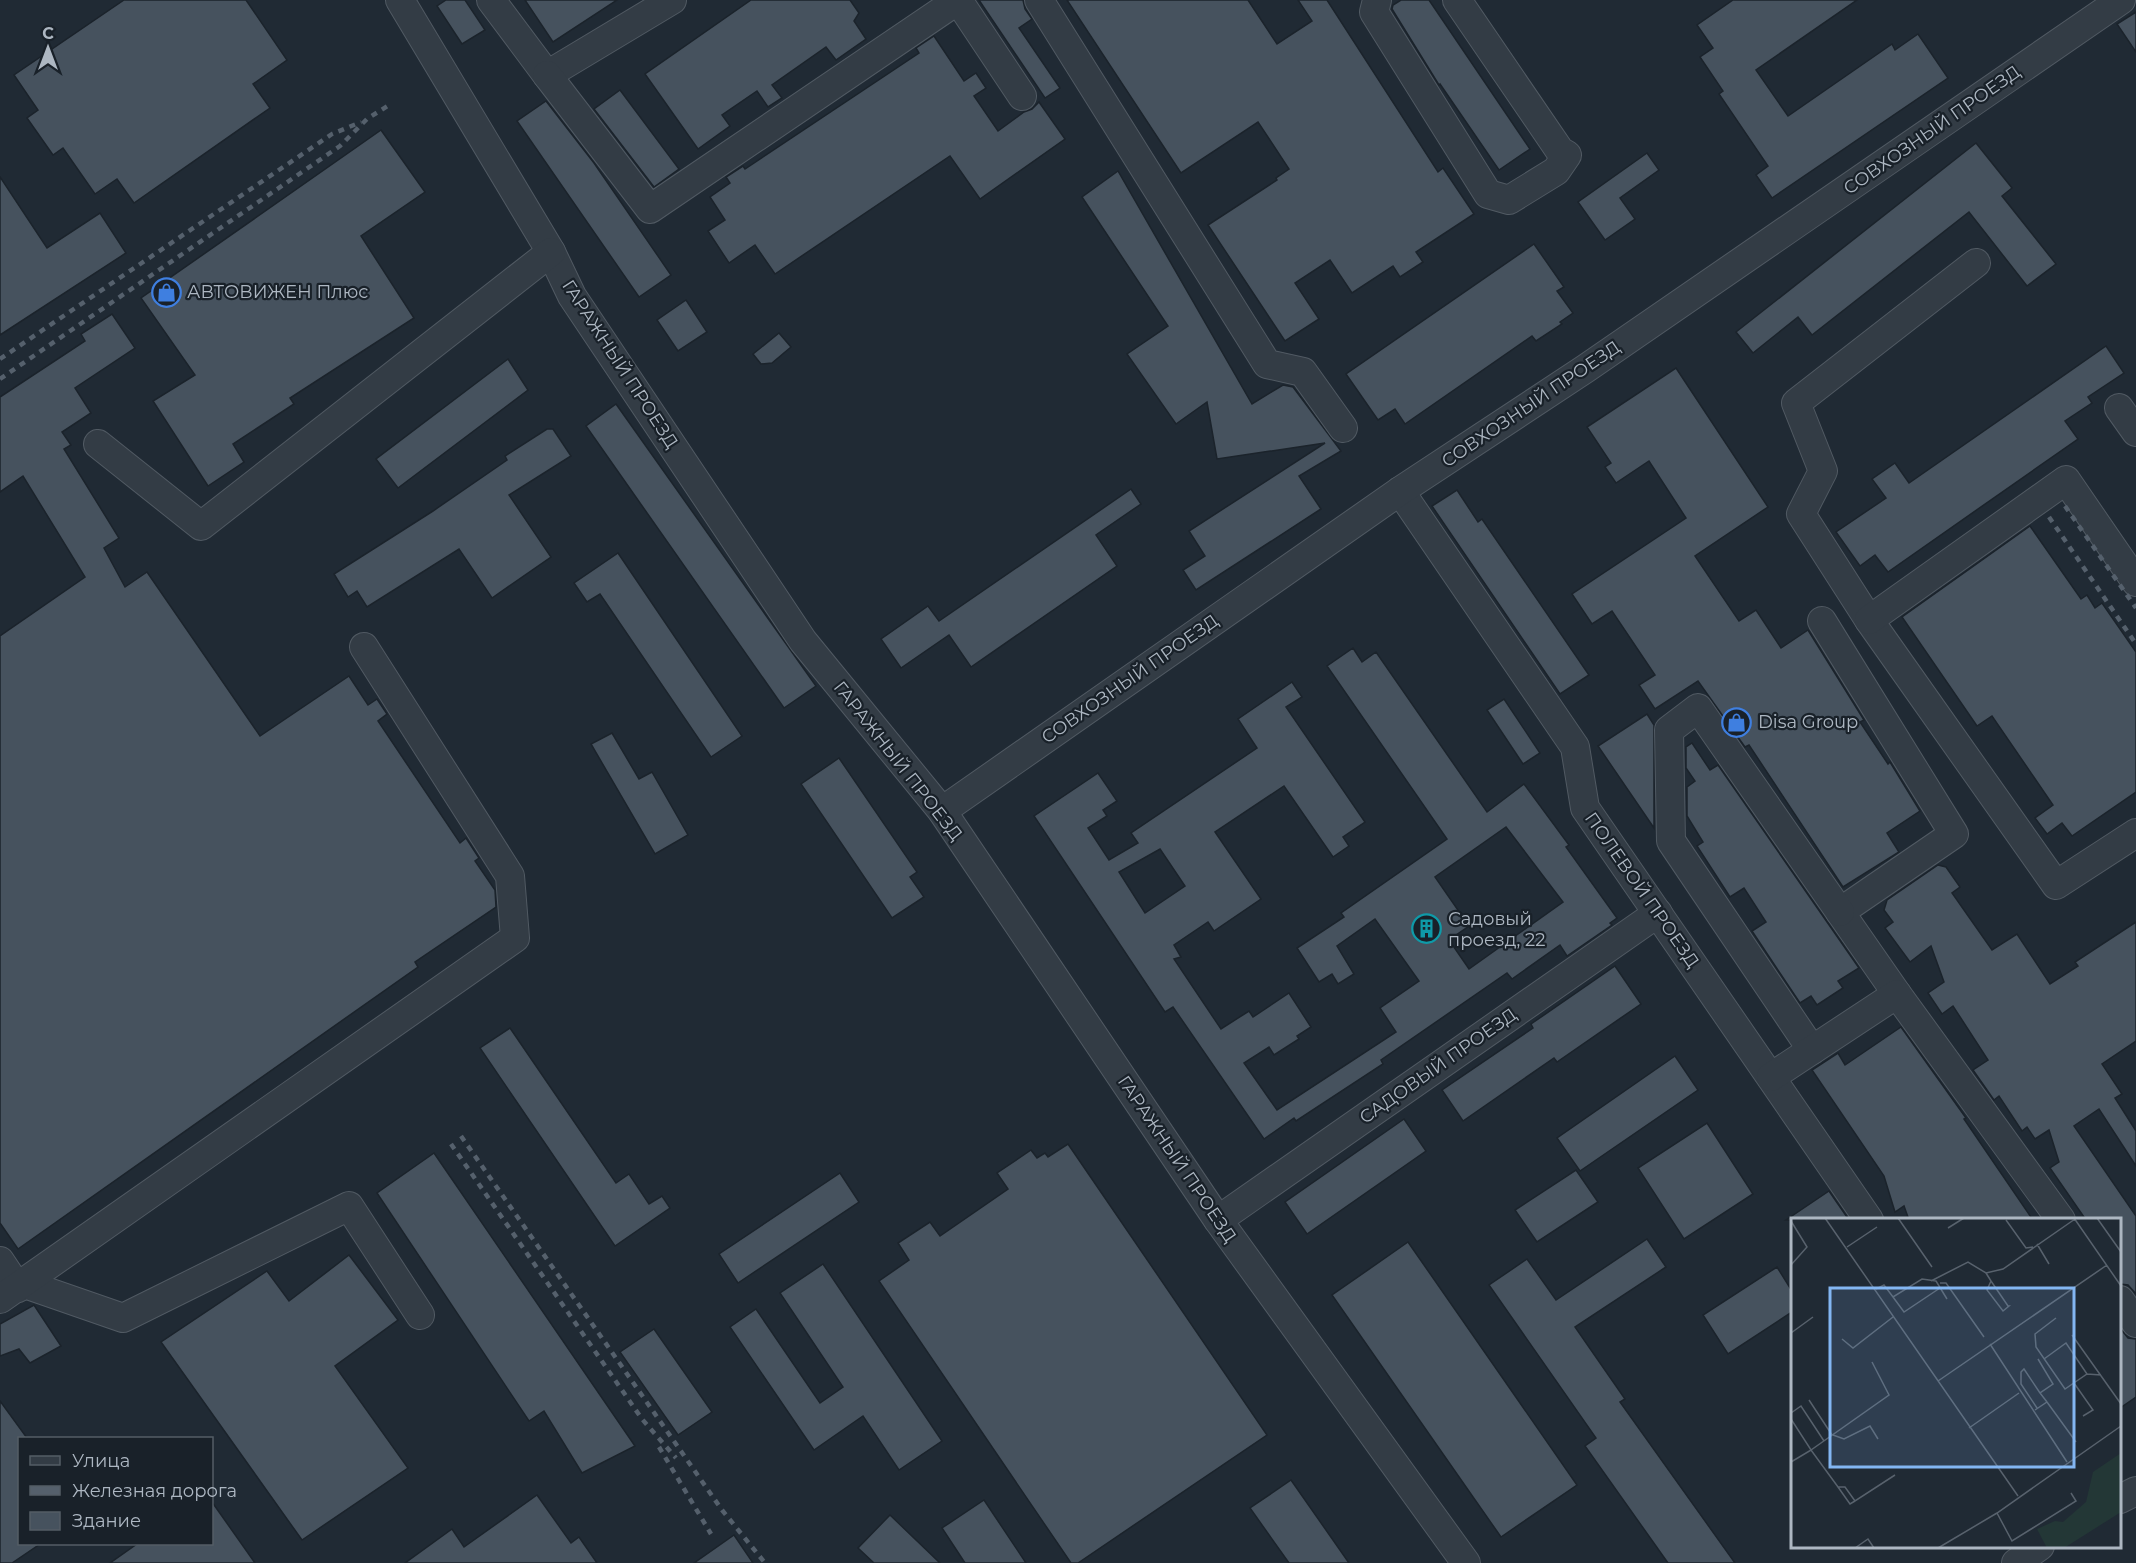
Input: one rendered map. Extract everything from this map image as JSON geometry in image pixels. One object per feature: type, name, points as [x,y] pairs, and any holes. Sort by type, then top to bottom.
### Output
[{"type":"street","points":[[491,0],[650,209],[958,0],[1022,96]]},
{"type":"street","points":[[547,75],[672,0]]},
{"type":"street","points":[[1039,0],[1268,364],[1303,372],[1343,428]]},
{"type":"street","points":[[1377,0],[1374,12],[1488,194],[1509,200],[1556,171],[1567,154],[1560,151],[1457,0]]},
{"type":"street","name":"СОВХОЗНЫЙ ПРОЕЗД","points":[[942,811],[1400,491],[1585,369],[2121,0]]},
{"type":"street","name":"ГАРАЖНЫЙ ПРОЕЗД","points":[[403,1],[551,252],[572,296],[803,641],[942,811],[1218,1220],[1466,1563]]},
{"type":"street","points":[[98,444],[201,526],[551,252]]},
{"type":"street","points":[[1976,263],[1796,403],[1823,471],[1801,514],[1869,620],[2056,885],[2136,833]]},
{"type":"street","points":[[2119,408],[2136,432]]},
{"type":"street","points":[[1869,620],[2066,480],[2136,582]]},
{"type":"street","name":"ПОЛЕВОЙ ПРОЕЗД","points":[[1400,491],[1575,747],[1585,808],[1868,1218]]},
{"type":"street","points":[[1822,621],[1954,834],[1840,912]]},
{"type":"street","points":[[14,1290],[515,938],[510,876],[364,647]]},
{"type":"street","points":[[1812,1050],[1671,841],[1669,730],[1698,708],[1897,994],[2060,1218]]},
{"type":"street","name":"САДОВЫЙ ПРОЕЗД","points":[[1218,1220],[1658,913]]},
{"type":"street","points":[[1771,1077],[1897,994]]},
{"type":"street","points":[[0,1261],[14,1290],[123,1318],[349,1206],[420,1315]]},
{"type":"street","points":[[2121,1301],[2136,1323]]},
{"type":"street","points":[[2121,1498],[2136,1491]]},
{"type":"street","points":[[2016,1563],[2037,1548]]},
{"type":"building","points":[[124,0],[246,0],[287,60],[253,84],[270,108],[134,203],[117,179],[95,194],[63,148],[53,155],[27,118],[38,110],[14,75]]},
{"type":"building","points":[[446,0],[465,0],[485,30],[462,44],[437,6]]},
{"type":"building","points":[[525,0],[617,0],[553,42]]},
{"type":"building","points":[[751,0],[850,0],[859,13],[854,21],[866,39],[836,60],[826,47],[772,85],[782,98],[768,107],[757,91],[722,115],[730,126],[698,149],[645,74]]},
{"type":"building","points":[[979,0],[1023,0],[1025,9],[1032,19],[1019,28],[1060,88],[1045,98]]},
{"type":"building","points":[[1067,0],[1248,0],[1277,44],[1312,21],[1298,0],[1327,0],[1438,172],[1443,168],[1474,214],[1416,252],[1423,262],[1400,277],[1393,266],[1352,293],[1330,260],[1295,283],[1319,319],[1285,341],[1208,225],[1277,180],[1276,178],[1289,169],[1258,122],[1181,173]]},
{"type":"building","points":[[1401,0],[1429,0],[1530,149],[1499,170],[1439,85],[1392,9],[1393,5]]},
{"type":"building","points":[[1733,0],[1857,0],[1756,70],[1788,116],[1892,44],[1895,50],[1918,34],[1948,78],[1772,198],[1756,175],[1768,166],[1719,94],[1723,91],[1700,57],[1713,48],[1697,25]]},
{"type":"building","points":[[2136,12],[2136,52],[2117,24]]},
{"type":"building","points":[[934,36],[964,81],[976,73],[986,88],[974,96],[998,131],[1039,102],[1065,139],[980,199],[950,156],[775,274],[755,245],[729,263],[708,231],[725,220],[710,197],[730,183],[726,177],[743,166],[745,169],[919,53],[916,48]]},
{"type":"building","points":[[620,90],[679,169],[654,187],[594,109]]},
{"type":"building","points":[[546,101],[594,163],[671,275],[639,297],[517,121]]},
{"type":"building","points":[[381,130],[425,192],[361,236],[414,318],[290,398],[294,404],[233,444],[244,462],[208,486],[153,401],[195,375],[141,298]]},
{"type":"building","points":[[1976,143],[2012,188],[2002,196],[2056,264],[2027,286],[1969,212],[1812,335],[1798,317],[1753,353],[1736,332]]},
{"type":"building","points":[[1647,153],[1659,170],[1620,198],[1635,219],[1605,240],[1578,202]]},
{"type":"building","points":[[1118,171],[1252,404],[1283,385],[1293,387],[1341,451],[1299,476],[1321,509],[1196,590],[1183,570],[1205,556],[1189,531],[1325,443],[1217,459],[1207,402],[1176,424],[1127,354],[1168,326],[1082,197]]},
{"type":"building","points":[[0,177],[47,248],[100,213],[126,253],[0,335]]},
{"type":"building","points":[[1534,244],[1564,287],[1557,291],[1573,313],[1560,322],[1562,324],[1536,341],[1532,336],[1405,424],[1395,409],[1378,420],[1346,374]]},
{"type":"building","points":[[686,300],[707,332],[678,351],[657,320]]},
{"type":"building","points":[[112,314],[135,348],[75,388],[91,413],[62,432],[71,445],[64,449],[119,538],[104,548],[125,587],[147,572],[260,736],[349,676],[368,705],[377,699],[387,714],[378,721],[460,843],[466,838],[479,858],[475,861],[495,890],[496,907],[415,962],[418,967],[18,1249],[0,1223],[0,636],[85,577],[23,476],[0,492],[0,397],[85,341],[81,334]]},
{"type":"building","points":[[779,333],[791,347],[772,363],[761,364],[753,354]]},
{"type":"building","points":[[2106,346],[2124,373],[2088,397],[2092,403],[2065,421],[2078,439],[1888,572],[1875,555],[1860,566],[1836,532],[1886,498],[1872,479],[1895,463],[1909,483]]},
{"type":"building","points":[[508,359],[528,390],[398,488],[376,459]]},
{"type":"building","points":[[1676,368],[1768,507],[1695,556],[1739,621],[1756,610],[1781,648],[1808,630],[1864,720],[1860,722],[1888,764],[1890,762],[1920,811],[1887,833],[1899,852],[1843,887],[1749,745],[1745,747],[1698,681],[1655,709],[1639,685],[1655,675],[1612,611],[1592,624],[1572,594],[1686,518],[1649,461],[1616,483],[1605,467],[1611,463],[1587,427]]},
{"type":"building","points":[[616,404],[816,686],[784,708],[586,426]]},
{"type":"building","points":[[547,429],[553,429],[571,456],[509,495],[551,557],[492,598],[459,549],[367,607],[357,591],[348,597],[334,574],[433,511],[507,460],[505,456]]},
{"type":"building","points":[[1131,489],[1141,504],[1096,535],[1117,566],[971,667],[949,635],[901,668],[881,639],[928,606],[939,621]]},
{"type":"building","points":[[1457,490],[1478,522],[1482,519],[1589,675],[1560,694],[1432,506]]},
{"type":"building","points":[[2030,526],[2081,599],[2087,595],[2095,608],[2102,603],[2136,652],[2136,792],[2072,836],[2062,823],[2047,834],[2035,818],[2053,805],[1992,716],[1977,726],[1902,617]]},
{"type":"building","points":[[618,553],[742,736],[711,757],[600,594],[587,602],[574,583]]},
{"type":"building","points":[[1353,648],[1362,662],[1376,652],[1487,812],[1524,784],[1569,845],[1566,847],[1617,918],[1610,923],[1612,925],[1567,956],[1560,945],[1512,979],[1507,973],[1381,1060],[1383,1064],[1296,1121],[1294,1118],[1264,1139],[1173,1007],[1165,1012],[1034,816],[1098,773],[1117,801],[1103,810],[1107,816],[1088,828],[1109,860],[1138,843],[1131,833],[1257,748],[1238,719],[1292,682],[1302,697],[1286,707],[1365,822],[1343,837],[1349,846],[1333,857],[1284,786],[1215,832],[1261,899],[1214,931],[1208,922],[1174,945],[1181,957],[1174,959],[1221,1029],[1249,1011],[1253,1017],[1289,993],[1311,1027],[1297,1036],[1299,1039],[1274,1055],[1269,1047],[1244,1063],[1277,1110],[1396,1032],[1380,1008],[1419,981],[1375,919],[1337,946],[1354,974],[1338,984],[1332,974],[1319,982],[1297,948],[1344,917],[1341,913],[1447,839],[1327,666]],"holes":[[[1506,827],[1563,902],[1469,969],[1449,940],[1469,926],[1435,877]],[[1160,849],[1185,886],[1145,913],[1119,872]]]},
{"type":"building","points":[[1504,699],[1540,753],[1523,764],[1487,710]]},
{"type":"building","points":[[1647,714],[1654,725],[1654,828],[1598,746]]},
{"type":"building","points":[[612,733],[639,779],[652,772],[688,835],[655,854],[591,744]]},
{"type":"building","points":[[1692,743],[1710,770],[1718,765],[1859,968],[1838,981],[1843,988],[1817,1005],[1811,996],[1800,1003],[1752,931],[1766,922],[1744,888],[1730,897],[1697,846],[1703,842],[1687,816],[1687,787],[1695,781],[1686,768],[1686,747]]},
{"type":"building","points":[[839,758],[917,872],[910,877],[924,897],[892,918],[801,784]]},
{"type":"building","points":[[1938,865],[1946,867],[1960,887],[1952,893],[1992,950],[2017,934],[2050,984],[2078,966],[2075,962],[2136,922],[2136,1041],[2102,1064],[2122,1094],[2115,1098],[2136,1131],[2136,1166],[2099,1109],[2074,1126],[2136,1216],[2136,1294],[2128,1285],[2121,1284],[2121,1218],[2085,1218],[2050,1168],[2059,1162],[2049,1130],[2035,1139],[2027,1127],[2022,1131],[1999,1096],[1994,1100],[1973,1070],[1988,1060],[1953,1006],[1942,1014],[1928,993],[1944,982],[1931,946],[1910,962],[1885,928],[1893,922],[1884,910],[1887,900]]},
{"type":"building","points":[[1615,966],[1641,1004],[1557,1062],[1554,1058],[1463,1121],[1442,1090],[1533,1028],[1531,1024]]},
{"type":"building","points":[[1901,1027],[1966,1118],[1964,1119],[2032,1218],[1908,1218],[1904,1206],[1895,1212],[1884,1176],[1812,1070],[1838,1053],[1845,1065]]},
{"type":"building","points":[[510,1028],[616,1183],[629,1174],[649,1204],[662,1196],[670,1208],[615,1246],[480,1048]]},
{"type":"building","points":[[1675,1056],[1698,1090],[1580,1171],[1557,1138]]},
{"type":"building","points":[[1404,1119],[1426,1151],[1307,1234],[1285,1202]]},
{"type":"building","points":[[1707,1123],[1753,1194],[1684,1239],[1638,1168]]},
{"type":"building","points":[[1068,1144],[1267,1435],[1078,1563],[1071,1563],[879,1281],[909,1260],[898,1243],[930,1222],[940,1236],[1008,1189],[997,1173],[1031,1150],[1037,1158],[1045,1153],[1048,1157]]},
{"type":"building","points":[[434,1153],[635,1446],[582,1473],[544,1411],[529,1421],[377,1193]]},
{"type":"building","points":[[1576,1170],[1598,1202],[1537,1242],[1515,1210]]},
{"type":"building","points":[[840,1173],[859,1202],[738,1283],[719,1254]]},
{"type":"building","points":[[1829,1191],[1848,1218],[1791,1218],[1791,1220],[1786,1220]]},
{"type":"building","points":[[1647,1239],[1666,1267],[1575,1327],[1625,1399],[1620,1402],[1735,1563],[1668,1563],[1585,1446],[1596,1438],[1489,1285],[1527,1259],[1556,1300]]},
{"type":"building","points":[[1408,1242],[1577,1485],[1501,1537],[1332,1295]]},
{"type":"building","points":[[349,1255],[398,1320],[335,1366],[408,1468],[302,1540],[161,1342],[267,1271],[289,1301]]},
{"type":"building","points":[[823,1264],[942,1441],[899,1470],[863,1416],[814,1450],[730,1327],[756,1309],[820,1403],[843,1387],[780,1293]]},
{"type":"building","points":[[1777,1267],[1791,1289],[1791,1313],[1728,1354],[1703,1315]]},
{"type":"building","points":[[34,1305],[61,1346],[30,1363],[19,1349],[0,1356],[0,1324]]},
{"type":"building","points":[[654,1329],[712,1412],[678,1435],[620,1352]]},
{"type":"building","points":[[2121,1329],[2128,1338],[2136,1339],[2136,1397],[2121,1407]]},
{"type":"building","points":[[0,1401],[26,1437],[18,1437],[18,1545],[39,1545],[12,1563],[0,1563]]},
{"type":"building","points":[[1291,1480],[1349,1563],[1289,1563],[1250,1508]]},
{"type":"building","points":[[537,1495],[571,1543],[579,1537],[597,1563],[405,1563],[452,1529],[464,1547]]},
{"type":"building","points":[[984,1500],[1026,1563],[965,1563],[942,1528]]},
{"type":"building","points":[[213,1503],[255,1563],[110,1563],[136,1545],[213,1545]]},
{"type":"building","points":[[890,1515],[940,1563],[874,1563],[858,1548]]},
{"type":"building","points":[[734,1535],[753,1563],[694,1563]]},
{"type":"railway","points":[[0,379],[340,146],[367,119],[389,105]]},
{"type":"railway","points":[[0,359],[332,134],[361,122]]},
{"type":"railway","points":[[2065,506],[2136,608]]},
{"type":"railway","points":[[2049,517],[2136,644]]},
{"type":"railway","points":[[461,1136],[722,1510],[765,1563]]},
{"type":"railway","points":[[451,1144],[642,1419],[676,1458]]},
{"type":"railway","points":[[659,1447],[711,1534]]},
{"type":"place","name":"АВТОВИЖЕН Плюс","points":[[166,292]]},
{"type":"place","name":"Disa Group","points":[[1737,722]]},
{"type":"place","name":"Садовый проезд, 22","points":[[1427,929]]}]
